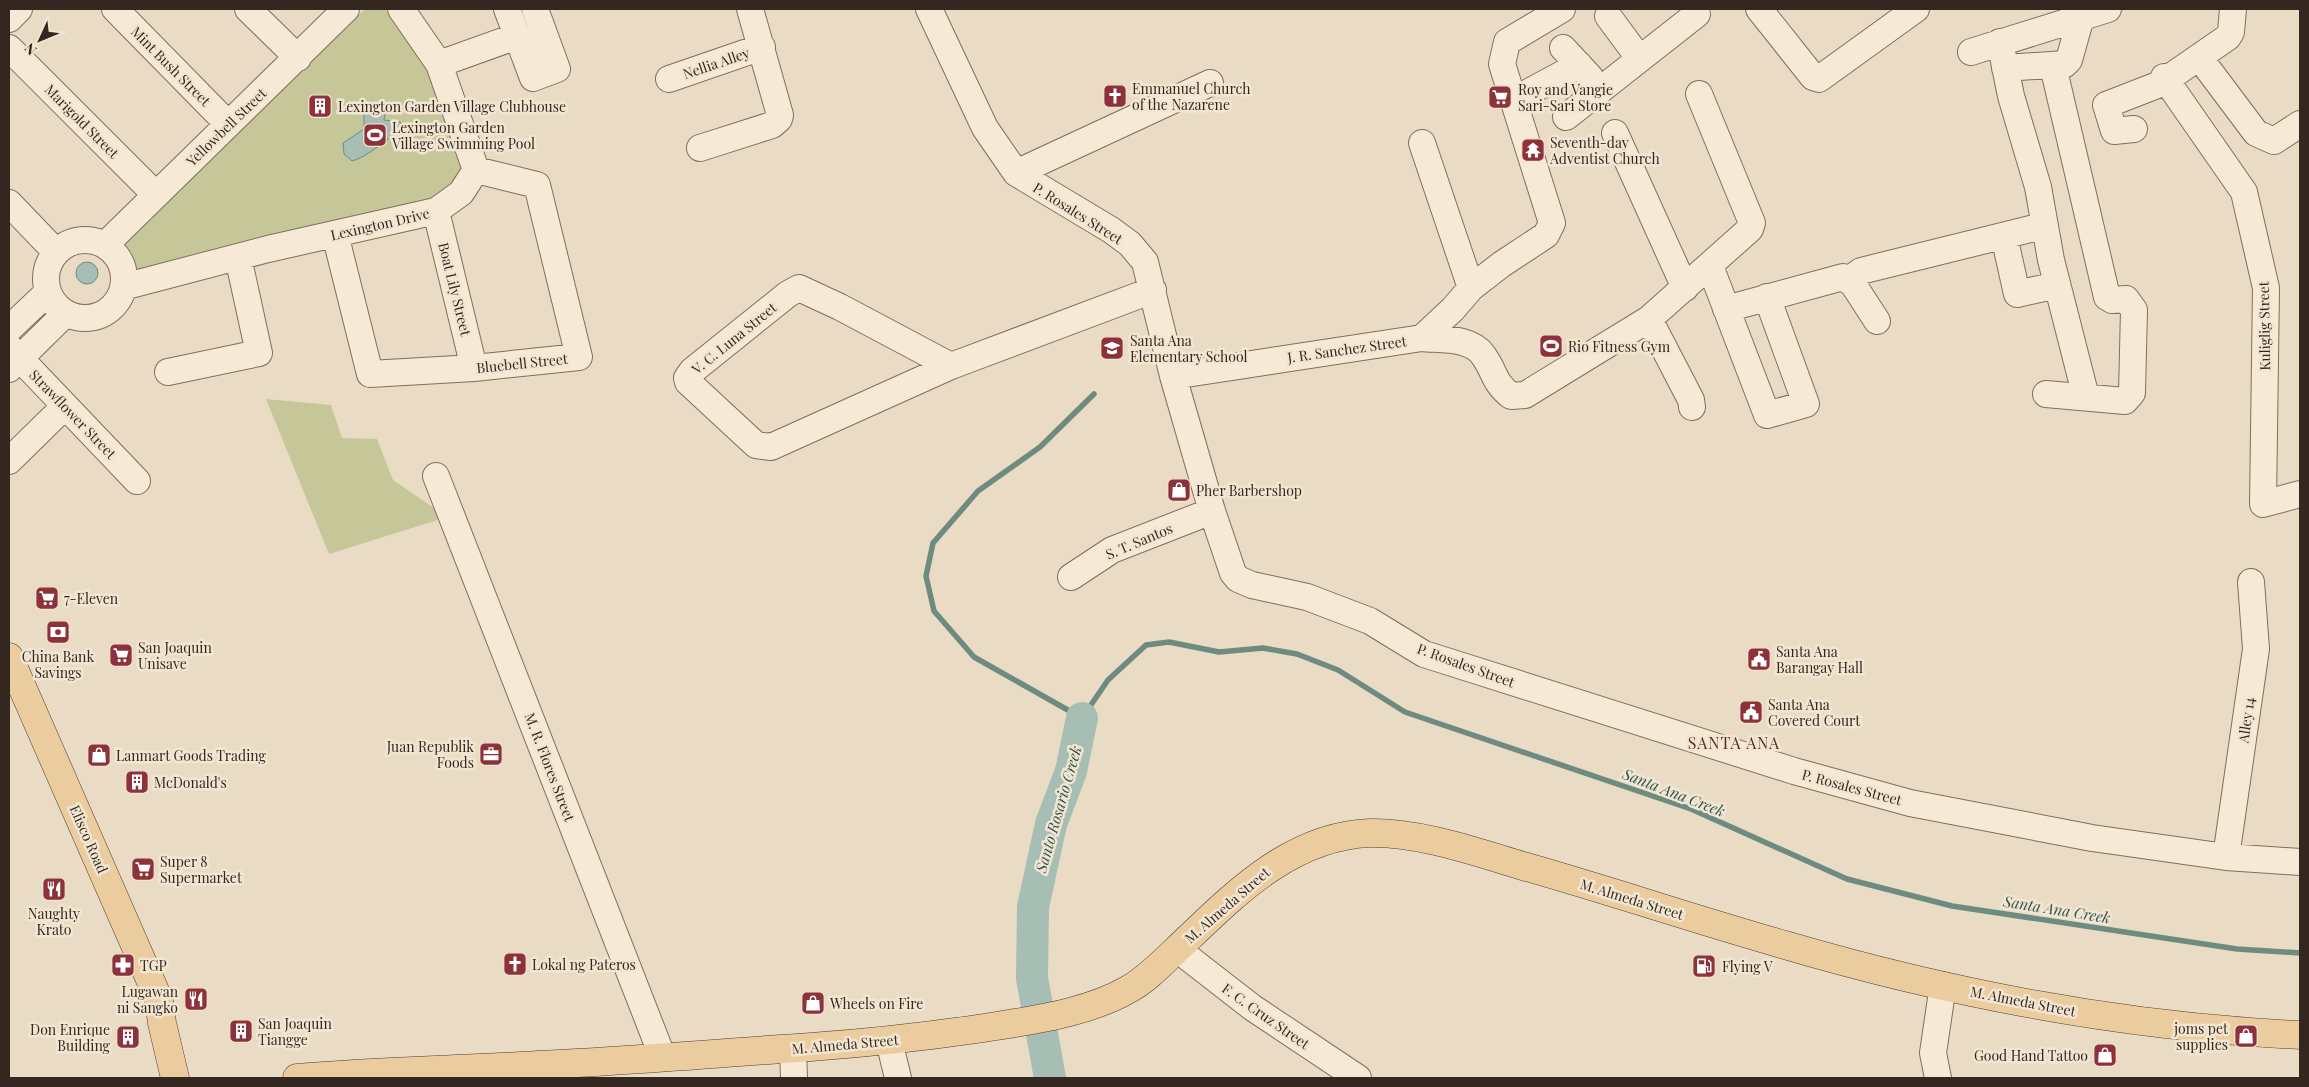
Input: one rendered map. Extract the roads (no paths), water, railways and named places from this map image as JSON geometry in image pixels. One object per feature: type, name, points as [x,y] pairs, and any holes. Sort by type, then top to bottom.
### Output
[{"type":"main road","name":"Elisco Road","points":[[9,658],[159,1000],[162,1023],[175,1078]]},
{"type":"main road","name":"Elisco Road","points":[[9,684],[151,1009],[162,1023]]},
{"type":"main road","name":"M. Almeda Street","points":[[297,1078],[552,1072],[663,1058],[889,1041],[1024,1022],[1073,1011],[1126,992],[1151,974],[1252,880],[1288,856],[1309,846],[1349,836],[1372,833],[1406,836],[1465,849],[1888,974],[2095,1015],[2251,1033],[2300,1035]]},
{"type":"street","points":[[9,19],[19,9]]},
{"type":"street","name":"Mint Bush Street","points":[[115,9],[228,124]]},
{"type":"street","points":[[248,9],[298,58]]},
{"type":"street","name":"Yellowbell Street","points":[[105,245],[346,9]]},
{"type":"street","points":[[401,9],[439,64],[476,170]]},
{"type":"street","points":[[508,9],[533,78],[557,69],[535,9]]},
{"type":"street","points":[[700,148],[772,125],[779,120],[780,115],[750,9]]},
{"type":"street","name":"P. Rosales Street","points":[[929,9],[985,128],[1016,173],[1111,230],[1130,244],[1145,262],[1174,376],[1212,511],[1229,565],[1238,579],[1252,585],[1307,597],[1370,621],[1424,654],[1794,771],[1910,803],[2092,838],[2226,857],[2300,862]]},
{"type":"street","name":"J. R. Sanchez Street","points":[[1174,376],[1422,338],[1453,309],[1471,288],[1502,264],[1546,235],[1551,228],[1502,64],[1507,42],[1562,9]]},
{"type":"street","points":[[1765,11],[1814,77],[1819,79],[1916,9]]},
{"type":"street","points":[[1971,52],[2108,9]]},
{"type":"street","points":[[2134,130],[2114,132],[2106,105],[2142,93],[2231,34],[2233,9]]},
{"type":"street","points":[[1566,117],[1600,88],[1696,14]]},
{"type":"street","points":[[1608,16],[1639,58]]},
{"type":"street","points":[[2005,68],[2065,64],[2069,60],[2080,18]]},
{"type":"street","points":[[439,64],[517,36]]},
{"type":"street","points":[[2000,42],[2005,68],[2038,187],[2057,285],[2086,397]]},
{"type":"street","name":"Nellia Alley","points":[[669,80],[762,47]]},
{"type":"street","name":"Marigold Street","points":[[9,48],[156,195]]},
{"type":"street","points":[[1514,100],[1571,56],[1600,88]]},
{"type":"street","points":[[2199,57],[2256,133],[2264,139],[2274,141],[2300,124]]},
{"type":"street","points":[[2046,394],[2125,401],[2130,398],[2132,393],[2134,310],[2126,299],[2112,300],[2106,292],[2053,66]]},
{"type":"street","name":"Kuliglig Street","points":[[2165,79],[2244,192],[2266,288],[2263,504],[2300,494]]},
{"type":"street","points":[[1016,173],[1210,83]]},
{"type":"street","points":[[1422,338],[1472,345],[1483,354],[1499,388],[1511,396],[1524,395],[1649,319],[1686,288],[1750,229],[1752,223],[1699,94]]},
{"type":"street","points":[[1615,133],[1686,288]]},
{"type":"street","points":[[1422,143],[1471,288]]},
{"type":"street","name":"Lexington Drive","points":[[123,287],[238,257],[436,211],[461,193],[476,170]]},
{"type":"street","name":"Bluebell Street","points":[[335,234],[370,374],[474,368],[579,357],[537,185],[476,170]]},
{"type":"street","points":[[9,202],[56,252]]},
{"type":"street","name":"Boat Lily Street","points":[[436,211],[474,368]]},
{"type":"street","points":[[1849,280],[1861,271],[2034,228],[2045,228]]},
{"type":"street","points":[[2004,236],[2017,294],[2057,285]]},
{"type":"street","points":[[79,240],[92,240],[105,245],[121,263],[123,287],[119,298],[112,308],[90,318],[78,318],[58,308],[48,292],[47,271],[56,252],[66,244],[79,240]]},
{"type":"street","points":[[168,372],[259,353],[238,257]]},
{"type":"street","points":[[1710,266],[1767,415],[1806,404],[1767,298]]},
{"type":"street","points":[[1726,309],[1843,277],[1849,280],[1877,321]]},
{"type":"street","name":"V. C. Luna Street","points":[[951,366],[840,307],[799,288],[788,294],[692,371],[687,378],[688,382],[756,445],[765,448],[771,447],[951,366],[1153,290]]},
{"type":"street","points":[[9,329],[48,292]]},
{"type":"street","points":[[12,358],[66,313]]},
{"type":"street","points":[[1649,319],[1691,400],[1692,407]]},
{"type":"street","name":"Strawflower Street","points":[[12,358],[65,406],[137,481]]},
{"type":"street","points":[[9,461],[65,406]]},
{"type":"street","name":"M. R. Flores Street","points":[[436,476],[663,1058]]},
{"type":"street","name":"S. T. Santos","points":[[1071,577],[1112,550],[1212,511]]},
{"type":"street","name":"Alley 14","points":[[2226,857],[2256,649],[2252,582]]},
{"type":"street","name":"F. C. Cruz Street","points":[[1177,949],[1253,1008],[1358,1078]]},
{"type":"street","points":[[1938,1078],[1933,1053],[1943,985]]},
{"type":"street","points":[[889,1041],[898,1078]]},
{"type":"street","points":[[793,1049],[794,1078]]},
{"type":"waterway","name":"Santa Ana Creek","points":[[1094,394],[1040,447],[978,491],[933,543],[926,576],[934,611],[974,657],[1082,718],[1108,680],[1146,645],[1169,642],[1219,652],[1263,648],[1297,654],[1338,670],[1405,712],[1691,809],[1847,879],[1952,906],[2237,949],[2300,953]]},
{"type":"waterway","name":"Santo Rosario Creek","points":[[1050,1078],[1032,978],[1033,907],[1051,824],[1071,771],[1082,718]]},
{"type":"place","name":"Emmanuel Church of the Nazarene","points":[[1115,96]]},
{"type":"place","name":"Roy and Vangie Sari-Sari Store","points":[[1500,97]]},
{"type":"place","name":"Lexington Garden Village Clubhouse","points":[[320,106]]},
{"type":"place","name":"Lexington Garden Village Swimming Pool","points":[[375,135]]},
{"type":"place","name":"Seventh-day Adventist Church","points":[[1533,150]]},
{"type":"place","name":"Rio Fitness Gym","points":[[1551,346]]},
{"type":"place","name":"Santa Ana Elementary School","points":[[1112,348]]},
{"type":"place","name":"Pher Barbershop","points":[[1179,490]]},
{"type":"place","name":"7-Eleven","points":[[47,598]]},
{"type":"place","name":"China Bank Savings","points":[[58,632]]},
{"type":"place","name":"San Joaquin Unisave","points":[[121,655]]},
{"type":"place","name":"Santa Ana Barangay Hall","points":[[1759,659]]},
{"type":"place","name":"Santa Ana Covered Court","points":[[1751,712]]},
{"type":"place","name":"Juan Republik Foods","points":[[491,754]]},
{"type":"place","name":"Lanmart Goods Trading","points":[[99,755]]},
{"type":"place","name":"McDonald's","points":[[137,782]]},
{"type":"place","name":"Super 8 Supermarket","points":[[143,869]]},
{"type":"place","name":"Naughty Krato","points":[[54,889]]},
{"type":"place","name":"Lokal ng Pateros","points":[[515,964]]},
{"type":"place","name":"TGP","points":[[123,965]]},
{"type":"place","name":"Flying V","points":[[1704,966]]},
{"type":"place","name":"Lugawan ni Sangko","points":[[196,999]]},
{"type":"place","name":"Wheels on Fire","points":[[813,1003]]},
{"type":"place","name":"San Joaquin Tiangge","points":[[241,1031]]},
{"type":"place","name":"joms pet supplies","points":[[2246,1036]]},
{"type":"place","name":"Don Enrique Building","points":[[128,1037]]},
{"type":"place","name":"Good Hand Tattoo","points":[[2105,1055]]},
{"type":"district","name":"SANTA ANA","points":[[1734,742]]}]
